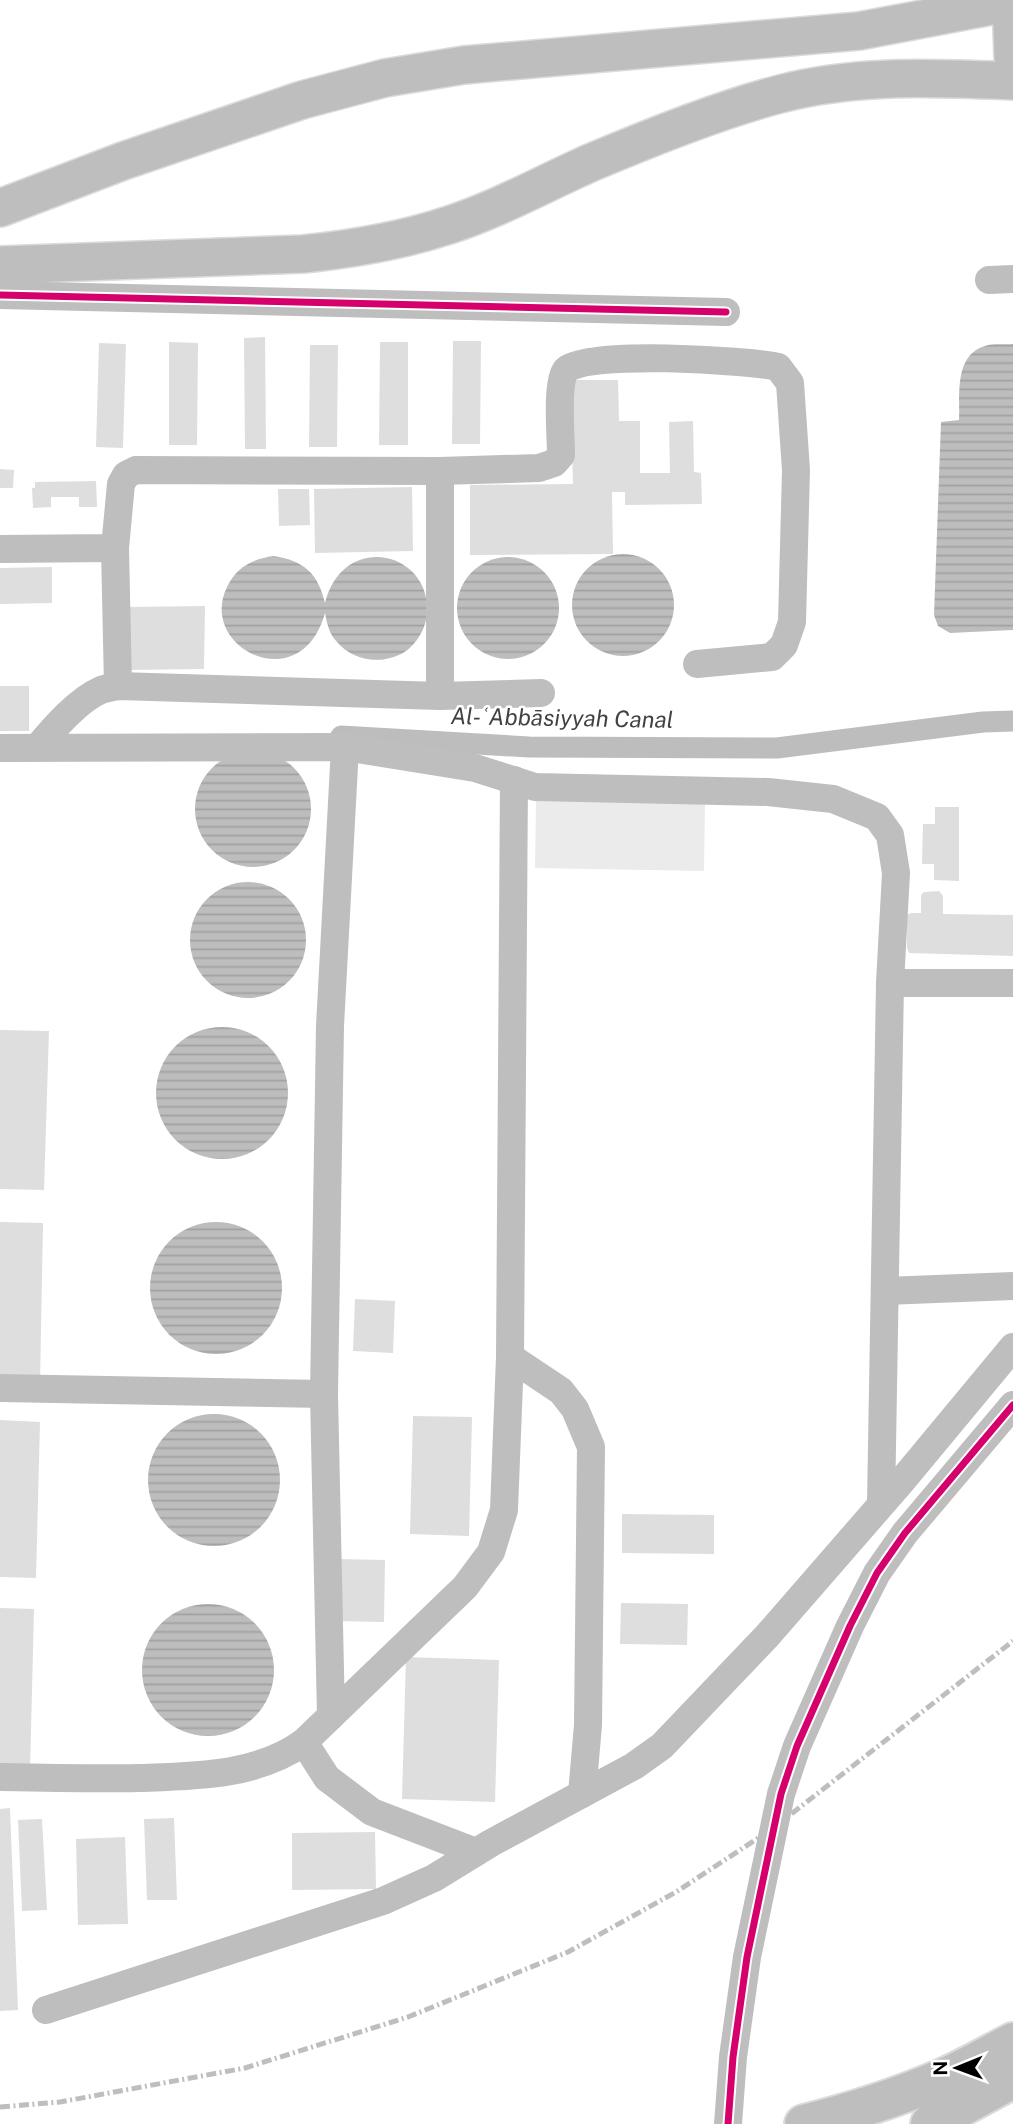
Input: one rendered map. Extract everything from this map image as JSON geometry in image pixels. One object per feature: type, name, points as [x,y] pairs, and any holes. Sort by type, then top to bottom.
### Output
[{"type":"highway","points":[[804,2124],[915,2090],[1013,2042]]},
{"type":"highway","points":[[935,2123],[1013,2079]]},
{"type":"main road","points":[[0,208],[123,161],[302,100],[385,78],[464,65],[859,32],[1012,1],[1013,57]]},
{"type":"main road","points":[[0,265],[303,254],[363,247],[404,239],[451,224],[679,128],[781,94],[878,79],[1013,81]]},
{"type":"street","points":[[0,295],[726,312]]},
{"type":"street","points":[[118,687],[115,548],[121,484],[126,475],[136,470],[440,471],[539,468],[554,463],[561,455],[560,387],[566,370],[578,363],[653,357],[759,363],[778,367],[790,383],[796,470],[792,622],[784,645],[772,657],[697,664]]},
{"type":"street","points":[[440,471],[440,696]]},
{"type":"street","points":[[0,549],[115,548]]},
{"type":"street","points":[[38,747],[59,723],[84,701],[102,690],[118,687],[440,696],[541,693]]},
{"type":"street","points":[[331,1716],[324,1394],[330,1026],[345,747]]},
{"type":"street","points":[[0,748],[345,747],[475,768],[535,787],[768,792],[833,799],[877,817],[890,835],[895,873],[890,983],[881,1504]]},
{"type":"street","points":[[0,1777],[85,1779],[196,1776],[242,1769],[287,1754],[304,1742],[465,1587],[491,1552],[505,1510],[510,1357],[514,780]]},
{"type":"street","points":[[890,983],[1013,983]]},
{"type":"street","points":[[885,1291],[1013,1286]]},
{"type":"street","points":[[46,2010],[383,1901],[434,1878],[476,1852],[634,1766],[662,1746],[767,1636],[1013,1347]]},
{"type":"street","points":[[510,1357],[561,1391],[575,1409],[591,1447],[588,1726],[582,1794]]},
{"type":"street","points":[[0,1388],[324,1394]]},
{"type":"street","points":[[729,2124],[733,2057],[747,1957],[772,1829],[797,1746],[877,1573],[905,1533],[1013,1405]]},
{"type":"street","points":[[304,1742],[327,1778],[372,1812],[476,1852]]},
{"type":"shaded area","points":[[1013,344],[1013,630],[950,633],[938,626],[934,615],[941,422],[959,420],[959,388],[963,367],[968,358],[985,346]]},
{"type":"shaded area","points":[[623,554],[643,558],[659,569],[670,585],[674,605],[670,625],[659,641],[643,652],[623,656],[603,652],[587,641],[576,625],[572,605],[576,585],[587,569],[603,558]]},
{"type":"shaded area","points":[[274,556],[294,561],[308,570],[314,576],[325,603],[335,579],[350,565],[368,558],[387,558],[404,565],[418,579],[426,597],[425,625],[410,648],[393,657],[375,660],[358,657],[343,648],[330,632],[325,613],[313,639],[295,654],[276,659],[256,656],[238,645],[226,629],[222,609],[227,587],[235,574],[252,562]]},
{"type":"shaded area","points":[[508,557],[528,561],[544,572],[555,588],[559,608],[555,628],[544,644],[528,655],[508,659],[488,655],[472,644],[461,628],[457,608],[461,588],[472,572],[488,561]]},
{"type":"shaded area","points":[[253,751],[275,755],[294,768],[307,787],[311,809],[307,831],[294,850],[275,863],[253,867],[231,863],[212,850],[199,831],[195,809],[199,787],[212,768],[231,755]]},
{"type":"shaded area","points":[[536,800],[705,803],[704,871],[535,868]]},
{"type":"shaded area","points":[[248,882],[270,886],[289,899],[302,918],[306,940],[302,962],[289,981],[270,994],[248,998],[226,994],[207,981],[194,962],[190,940],[194,918],[207,899],[226,886]]},
{"type":"shaded area","points":[[222,1027],[247,1032],[269,1046],[283,1068],[288,1093],[283,1118],[269,1140],[247,1154],[222,1159],[197,1154],[175,1140],[161,1118],[156,1093],[161,1068],[175,1046],[197,1032]]},
{"type":"shaded area","points":[[216,1222],[241,1227],[263,1241],[277,1263],[282,1288],[277,1313],[263,1335],[241,1349],[216,1354],[191,1349],[169,1335],[155,1313],[150,1288],[155,1263],[169,1241],[191,1227]]},
{"type":"shaded area","points":[[214,1414],[239,1419],[261,1433],[275,1455],[280,1480],[275,1505],[261,1527],[239,1541],[214,1546],[189,1541],[167,1527],[153,1505],[148,1480],[153,1455],[167,1433],[189,1419]]},
{"type":"shaded area","points":[[208,1604],[233,1609],[255,1623],[269,1645],[274,1670],[269,1695],[255,1717],[233,1731],[208,1736],[183,1731],[161,1717],[147,1695],[142,1670],[147,1645],[161,1623],[183,1609]]},
{"type":"building","points":[[265,337],[266,449],[245,449],[244,338]]},
{"type":"building","points":[[453,341],[481,341],[480,444],[452,444]]},
{"type":"building","points":[[169,342],[198,343],[197,445],[169,445]]},
{"type":"building","points":[[380,342],[408,342],[408,445],[379,445]]},
{"type":"building","points":[[99,343],[126,344],[123,448],[96,447]]},
{"type":"building","points":[[310,345],[338,345],[337,447],[309,447]]},
{"type":"building","points":[[570,380],[618,380],[619,421],[640,421],[640,473],[670,473],[669,422],[693,421],[694,472],[701,473],[702,504],[625,505],[625,492],[612,492],[613,554],[470,555],[470,485],[573,484]]},
{"type":"building","points":[[0,469],[14,470],[13,488],[0,488]]},
{"type":"building","points":[[96,481],[97,507],[79,507],[79,497],[51,497],[51,507],[33,508],[32,488],[35,488],[35,482]]},
{"type":"building","points":[[412,487],[413,551],[315,553],[314,489]]},
{"type":"building","points":[[278,489],[309,489],[310,525],[279,526]]},
{"type":"building","points":[[52,567],[52,603],[0,604],[0,568]]},
{"type":"building","points":[[205,606],[204,669],[128,670],[128,607]]},
{"type":"building","points":[[0,686],[29,686],[29,731],[0,731]]},
{"type":"building","points":[[935,807],[959,807],[959,881],[934,880],[934,864],[922,864],[923,824],[935,824]]},
{"type":"building","points":[[939,891],[943,896],[943,914],[1013,915],[1013,956],[909,953],[907,915],[921,913],[921,895],[924,892]]},
{"type":"building","points":[[0,1030],[49,1031],[44,1190],[0,1189]]},
{"type":"building","points":[[0,1222],[43,1223],[40,1384],[0,1383]]},
{"type":"building","points":[[355,1299],[395,1301],[393,1353],[353,1351]]},
{"type":"building","points":[[413,1416],[472,1417],[469,1536],[410,1534]]},
{"type":"building","points":[[0,1420],[40,1422],[36,1578],[0,1577]]},
{"type":"building","points":[[622,1514],[714,1515],[714,1554],[622,1553]]},
{"type":"building","points":[[336,1559],[385,1560],[384,1622],[335,1621]]},
{"type":"building","points":[[621,1603],[688,1604],[687,1645],[620,1644]]},
{"type":"building","points":[[0,1608],[34,1609],[30,1770],[0,1769]]},
{"type":"building","points":[[406,1657],[499,1660],[495,1802],[402,1799]]},
{"type":"building","points":[[10,1808],[18,2010],[0,2011],[0,1809]]},
{"type":"building","points":[[174,1818],[177,1900],[147,1900],[144,1819]]},
{"type":"building","points":[[42,1819],[47,1910],[22,1911],[18,1820]]},
{"type":"building","points":[[375,1832],[376,1889],[292,1890],[292,1833]]},
{"type":"building","points":[[125,1837],[128,1924],[78,1925],[76,1839]]},
{"type":"waterway","name":"Al-ʿAbbāsiyyah Canal","points":[[341,736],[529,747],[777,748],[983,722],[1013,721]]},
{"type":"railway","points":[[0,2107],[60,2102],[245,2068],[408,2017],[568,1952],[676,1892],[772,1829],[1013,1641]]},
{"type":"cycle path","points":[[0,295],[726,312]]},
{"type":"cycle path","points":[[728,2124],[733,2057],[747,1957],[781,1794],[797,1746],[850,1626],[877,1573],[905,1533],[1013,1405]]}]
